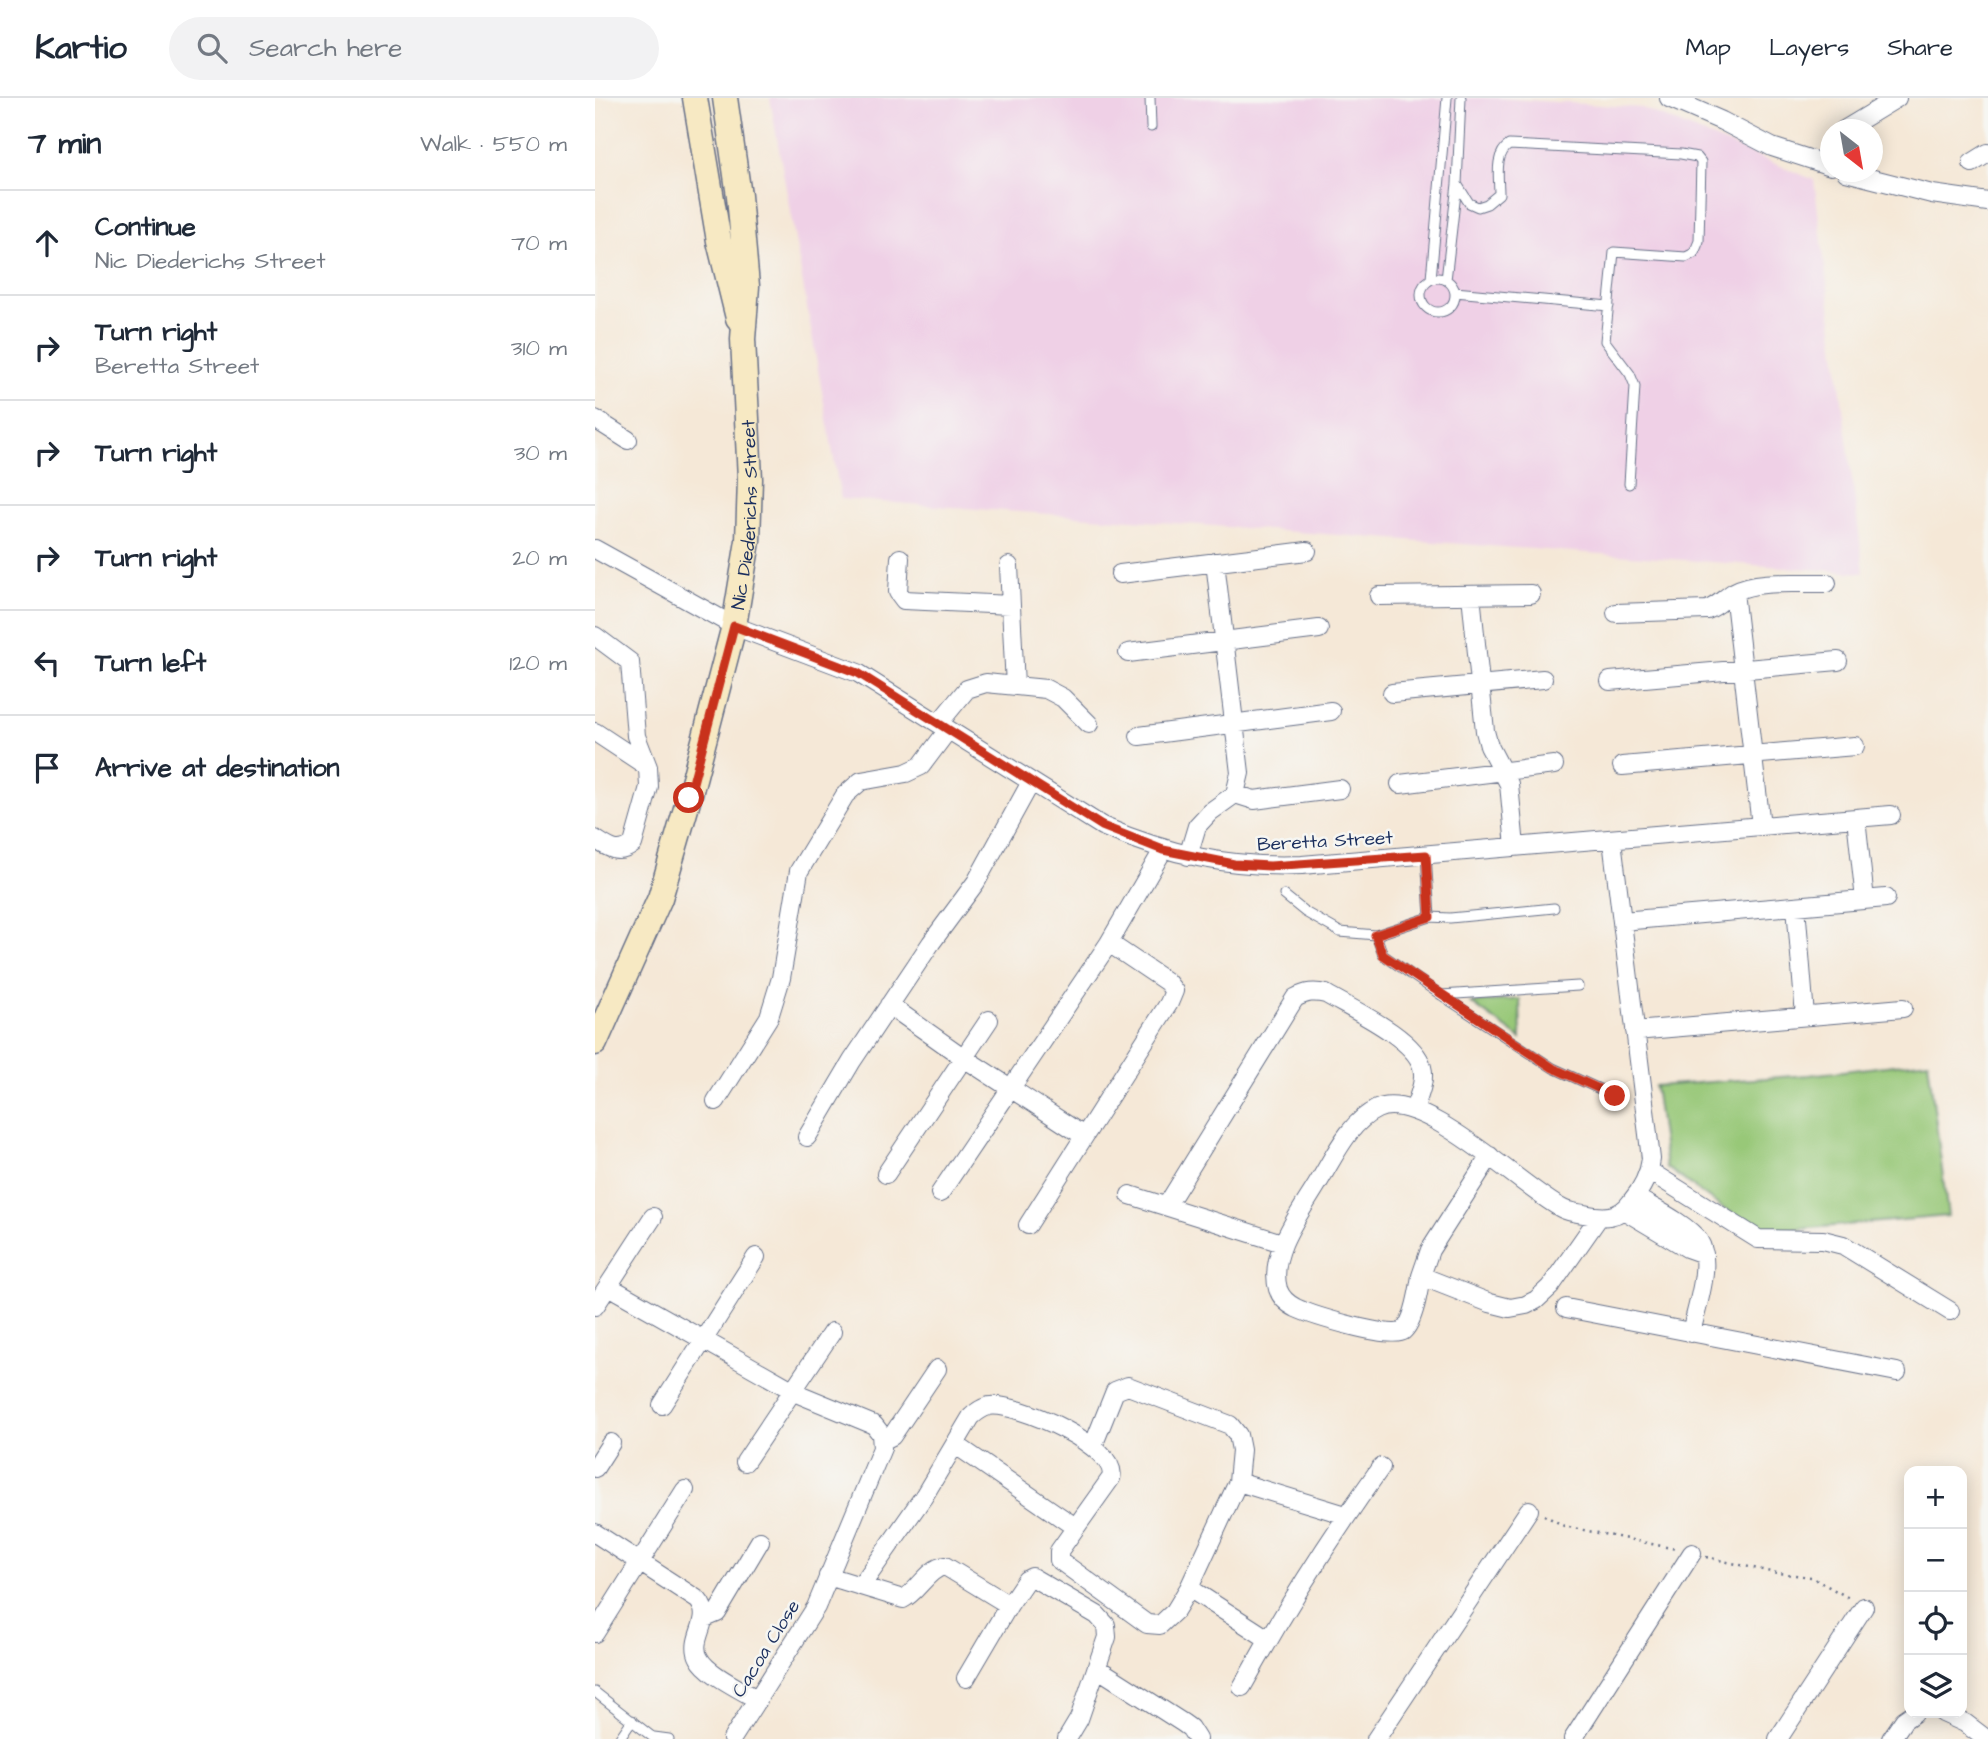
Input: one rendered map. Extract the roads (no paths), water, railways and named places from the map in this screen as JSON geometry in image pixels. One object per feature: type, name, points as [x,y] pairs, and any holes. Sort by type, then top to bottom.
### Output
[{"type":"street","name":"Nic Diederichs Street","points":[[695,98],[719,241],[743,339]]},
{"type":"street","name":"Nic Diederichs Street","points":[[595,1043],[660,898],[734,626],[748,541],[750,513],[743,339],[746,262],[725,98]]},
{"type":"street","points":[[1669,98],[1722,121],[1772,148],[1820,163]]},
{"type":"street","points":[[1862,119],[1897,98]]},
{"type":"street","points":[[1972,163],[1988,153]]},
{"type":"street","points":[[1883,181],[1932,194],[1988,202]]},
{"type":"street","points":[[595,419],[628,440]]},
{"type":"street","name":"Beretta Street","points":[[595,549],[734,626],[858,673],[1102,826],[1163,850],[1188,856],[1234,864],[1270,866],[1891,815]]},
{"type":"street","points":[[1120,574],[1307,551]]},
{"type":"street","points":[[900,558],[898,592],[904,600],[1011,605]]},
{"type":"street","points":[[1188,856],[1197,826],[1210,812],[1235,794],[1240,774],[1215,562]]},
{"type":"street","points":[[1009,566],[1015,686]]},
{"type":"street","points":[[1616,613],[1707,610],[1716,607],[1734,592],[1769,584],[1827,583]]},
{"type":"street","points":[[1734,592],[1761,826]]},
{"type":"street","points":[[1379,596],[1531,594]]},
{"type":"street","points":[[1471,595],[1489,746],[1509,784],[1515,847]]},
{"type":"street","points":[[1128,653],[1319,629]]},
{"type":"street","points":[[595,636],[630,662],[636,736],[648,767],[649,787],[633,844],[625,850],[614,851],[595,839]]},
{"type":"street","points":[[1610,681],[1837,662]]},
{"type":"street","points":[[1392,693],[1543,679]]},
{"type":"street","points":[[716,1101],[769,1017],[781,978],[799,871],[845,795],[861,781],[922,766],[967,689],[986,683],[1055,693],[1089,724]]},
{"type":"street","points":[[1139,736],[1331,711]]},
{"type":"street","points":[[595,732],[648,767]]},
{"type":"street","points":[[1622,766],[1855,746]]},
{"type":"street","points":[[1400,784],[1554,765]]},
{"type":"street","points":[[807,1138],[852,1061],[889,1005],[976,883],[1031,782]]},
{"type":"street","points":[[1235,794],[1255,800],[1340,789]]},
{"type":"street","points":[[1856,818],[1865,900]]},
{"type":"street","points":[[1490,1156],[1430,1250],[1409,1324],[1403,1331],[1394,1334],[1365,1329],[1296,1308],[1285,1301],[1277,1287],[1282,1243],[1346,1137],[1368,1113],[1381,1107],[1394,1105],[1414,1110],[1490,1156],[1564,1210],[1608,1217],[1630,1204],[1649,1171],[1651,1160],[1612,839]]},
{"type":"street","points":[[940,1193],[1109,943],[1163,850]]},
{"type":"street","points":[[1622,921],[1886,898]]},
{"type":"street","points":[[1796,906],[1805,1016]]},
{"type":"street","points":[[1028,1225],[1169,1003],[1174,991],[1167,982],[1109,943]]},
{"type":"street","points":[[1167,1205],[1295,998],[1305,993],[1326,994],[1392,1034],[1418,1056],[1423,1068],[1423,1078],[1414,1110]]},
{"type":"street","points":[[889,1005],[964,1058],[1084,1136]]},
{"type":"street","points":[[1635,1031],[1903,1008]]},
{"type":"street","points":[[886,1174],[989,1020]]},
{"type":"street","points":[[1649,1171],[1758,1239],[1823,1240],[1843,1245],[1950,1311]]},
{"type":"street","points":[[1130,1195],[1282,1243]]},
{"type":"street","points":[[1630,1204],[1696,1238],[1704,1254],[1703,1277],[1691,1333]]},
{"type":"street","points":[[595,1306],[653,1217]]},
{"type":"street","points":[[1421,1276],[1490,1303],[1510,1308],[1526,1305],[1550,1287],[1599,1217]]},
{"type":"street","points":[[662,1405],[756,1257]]},
{"type":"street","points":[[608,1286],[794,1391],[874,1425],[881,1434],[882,1441],[892,1436],[937,1370]]},
{"type":"street","points":[[1566,1308],[1897,1373]]},
{"type":"street","points":[[745,1462],[832,1332]]},
{"type":"street","points":[[861,1586],[956,1445],[971,1418],[981,1409],[992,1405],[1025,1412],[1093,1446],[1108,1460],[1113,1472],[1059,1551],[1059,1560],[1147,1624],[1157,1626],[1165,1622],[1189,1588],[1238,1482],[1238,1435],[1230,1425],[1128,1386],[1115,1391],[1093,1446]]},
{"type":"street","name":"Cacoa Close","points":[[732,1739],[810,1618],[851,1526],[882,1441]]},
{"type":"street","points":[[595,1468],[611,1443]]},
{"type":"street","points":[[956,1445],[1075,1527]]},
{"type":"street","points":[[1242,1687],[1268,1639],[1346,1515],[1381,1467]]},
{"type":"street","points":[[1238,1482],[1346,1515]]},
{"type":"street","points":[[595,1633],[685,1490]]},
{"type":"street","points":[[1376,1739],[1529,1510]]},
{"type":"street","points":[[595,1533],[698,1600],[704,1608],[705,1618],[696,1648],[698,1656],[713,1672],[761,1695]]},
{"type":"street","points":[[705,1618],[717,1612],[760,1541]]},
{"type":"street","points":[[1573,1739],[1692,1553]]},
{"type":"street","points":[[828,1576],[903,1600],[912,1595],[942,1566],[1009,1605]]},
{"type":"street","points":[[966,1678],[1009,1605],[1026,1580],[1032,1577],[1097,1615],[1108,1630],[1079,1718],[1067,1739]]},
{"type":"street","points":[[1189,1588],[1268,1639]]},
{"type":"street","points":[[1778,1739],[1864,1607]]},
{"type":"street","points":[[1097,1668],[1183,1723],[1197,1739]]},
{"type":"street","points":[[1891,1739],[1907,1718]]},
{"type":"street","points":[[1954,1718],[1986,1739]]},
{"type":"lane","points":[[1150,98],[1151,127]]},
{"type":"lane","points":[[1431,279],[1447,98]]},
{"type":"lane","points":[[1446,280],[1431,279],[1420,293],[1422,303],[1429,311],[1439,313],[1454,302],[1455,292],[1446,280],[1457,184],[1461,98]]},
{"type":"lane","points":[[1457,184],[1469,203],[1478,207],[1487,204],[1499,194],[1500,156],[1503,149],[1509,145],[1611,149],[1697,157],[1703,169],[1697,248],[1694,253],[1686,257],[1614,252],[1605,341],[1630,374],[1635,386],[1629,484]]},
{"type":"lane","points":[[1455,292],[1609,306]]},
{"type":"lane","points":[[1426,855],[1430,917]]},
{"type":"lane","points":[[1284,895],[1305,912],[1340,932],[1375,935],[1430,917],[1450,918],[1554,908]]},
{"type":"lane","points":[[1375,935],[1383,955],[1441,995],[1553,1068],[1615,1096]]},
{"type":"lane","points":[[1441,995],[1578,986]]},
{"type":"lane","points":[[597,1698],[654,1738],[669,1739]]},
{"type":"lane","points":[[619,1739],[632,1720]]}]
